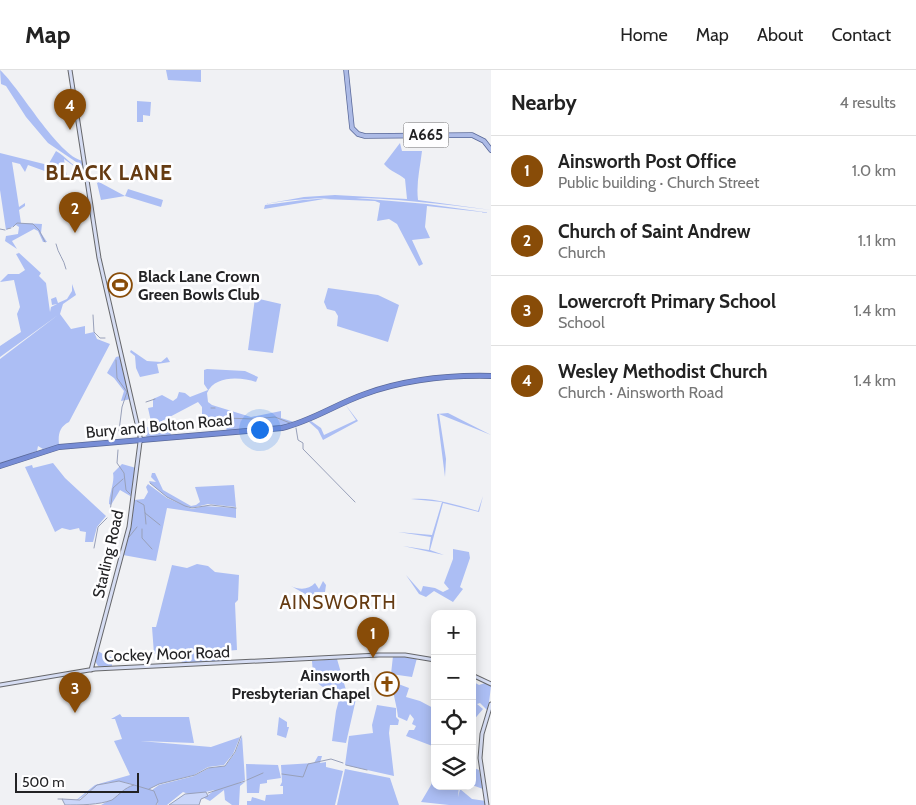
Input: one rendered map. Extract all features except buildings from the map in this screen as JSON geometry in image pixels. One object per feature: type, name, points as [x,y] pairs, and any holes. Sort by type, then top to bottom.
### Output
[{"type":"highway","name":"Bury and Bolton Road","points":[[0,466],[55,448],[141,442],[282,428],[311,418],[373,391],[435,379],[491,376]]},
{"type":"main road","points":[[70,70],[99,258],[141,442]]},
{"type":"main road","name":"A665","points":[[346,70],[351,120],[355,132],[368,136],[472,135],[484,141],[491,150]]},
{"type":"main road","name":"Starling Road","points":[[91,670],[128,528],[141,442]]},
{"type":"main road","name":"Cockey Moor Road","points":[[0,684],[100,669],[244,663],[363,655],[405,655],[431,659]]},
{"type":"main road","points":[[93,661],[100,669]]},
{"type":"main road","points":[[476,677],[491,684]]},
{"type":"main road","points":[[487,805],[480,758],[482,734],[491,704]]},
{"type":"shaded area","points":[[0,70],[51,135],[73,156],[83,161],[82,166],[48,143],[26,117],[6,86],[1,84]]},
{"type":"shaded area","points":[[166,70],[201,70],[201,82],[168,80]]},
{"type":"shaded area","points":[[137,101],[151,102],[150,116],[143,115],[143,122],[137,122]]},
{"type":"shaded area","points":[[400,143],[402,151],[422,151],[418,200],[491,210],[406,201],[350,198],[322,198],[265,204],[304,197],[335,195],[407,199],[405,179],[384,164]]},
{"type":"shaded area","points":[[56,151],[83,170],[85,174],[64,159],[67,178],[28,165],[25,172],[20,164],[12,162],[19,207],[25,203],[25,206],[19,210],[21,223],[42,224],[41,233],[47,242],[43,242],[38,231],[34,229],[12,241],[17,249],[5,241],[6,236],[18,234],[19,227],[16,225],[6,230],[0,190],[0,153],[48,165]]},
{"type":"shaded area","points":[[99,182],[125,196],[101,200],[97,183]]},
{"type":"shaded area","points":[[128,189],[163,200],[161,207],[125,196]]},
{"type":"shaded area","points":[[344,197],[427,204],[491,213],[427,206],[425,227],[430,238],[412,240],[423,264],[419,266],[397,224],[389,219],[377,221],[380,203],[375,201],[324,199],[264,209],[265,205],[303,200]]},
{"type":"shaded area","points":[[17,251],[41,273],[39,276],[46,283],[50,312],[51,307],[57,304],[52,305],[51,299],[56,297],[58,303],[67,299],[72,291],[72,284],[76,295],[63,304],[60,314],[71,329],[85,326],[85,334],[94,332],[97,339],[110,344],[69,422],[61,429],[59,445],[43,449],[38,446],[37,451],[0,465],[0,359],[58,315],[0,357],[0,346],[21,332],[17,314],[20,307],[14,280],[0,282],[8,274],[19,274],[25,270],[16,254],[19,253]]},
{"type":"shaded area","points":[[328,288],[378,295],[399,305],[388,342],[337,326],[338,316],[335,311],[327,309],[324,302]]},
{"type":"shaded area","points":[[255,298],[281,304],[273,353],[248,350]]},
{"type":"shaded area","points":[[131,350],[147,361],[161,362],[167,357],[170,362],[157,364],[159,373],[140,377],[136,368],[135,356],[130,352]]},
{"type":"shaded area","points":[[120,356],[131,399],[121,401],[124,391],[114,378],[107,373],[116,357]]},
{"type":"shaded area","points":[[204,370],[245,371],[258,377],[256,382],[243,379],[229,379],[216,383],[207,393],[208,402],[212,405],[251,417],[281,411],[281,418],[294,422],[282,426],[226,432],[227,425],[202,416],[202,407],[198,402],[162,421],[173,437],[149,440],[141,429],[152,426],[148,408],[153,407],[153,399],[162,395],[173,401],[177,398],[179,392],[185,393],[190,397],[208,390],[204,384]]},
{"type":"shaded area","points":[[345,404],[358,421],[323,440],[318,430],[309,422],[311,421],[321,428],[324,435],[356,420]]},
{"type":"shaded area","points":[[448,413],[491,435],[439,414],[446,459],[445,477],[437,414]]},
{"type":"shaded area","points":[[53,463],[65,478],[106,516],[97,527],[93,542],[85,542],[86,532],[80,531],[79,528],[70,530],[62,528],[55,532],[25,467],[32,465],[33,468]]},
{"type":"shaded area","points":[[122,464],[136,468],[132,497],[120,490],[111,505],[109,504],[113,473]]},
{"type":"shaded area","points":[[152,473],[155,473],[163,490],[191,506],[200,502],[195,487],[234,485],[236,507],[208,504],[192,508],[185,506],[167,497],[150,483],[149,481],[156,482],[151,477]]},
{"type":"shaded area","points":[[148,484],[167,498],[192,509],[204,506],[236,508],[236,518],[167,508],[156,561],[123,555],[134,500],[144,499],[148,492],[146,487]]},
{"type":"shaded area","points":[[483,496],[479,512],[443,503],[430,550],[444,555],[403,546],[429,550],[431,537],[398,532],[432,535],[442,502],[411,499],[437,500],[478,511]]},
{"type":"shaded area","points":[[453,549],[469,552],[470,558],[460,587],[463,589],[453,602],[434,591],[426,597],[419,594],[406,575],[421,592],[423,586],[435,588],[443,592],[449,589],[444,583],[453,559]]},
{"type":"shaded area","points":[[197,564],[208,566],[215,572],[239,575],[238,600],[235,603],[237,650],[224,651],[225,663],[182,665],[181,653],[154,654],[152,627],[156,627],[172,565],[187,568]]},
{"type":"shaded area","points":[[323,581],[326,585],[325,592],[314,592],[316,596],[314,599],[291,586],[304,589],[315,583],[319,589]]},
{"type":"shaded area","points":[[98,651],[112,657],[112,668],[98,666],[95,661]]},
{"type":"shaded area","points":[[393,656],[417,658],[412,677],[391,674]]},
{"type":"shaded area","points":[[337,659],[346,690],[356,699],[346,743],[332,741],[340,696],[329,686],[328,690],[317,682],[312,666],[312,661]]},
{"type":"shaded area","points":[[393,682],[409,688],[406,697],[431,707],[431,745],[406,736],[409,730],[414,730],[416,726],[412,724],[414,719],[410,714],[407,721],[398,717]]},
{"type":"shaded area","points":[[476,683],[479,685],[485,683],[491,686],[488,711],[480,703],[477,704],[483,709],[476,717]]},
{"type":"shaded area","points":[[377,705],[396,708],[396,717],[399,720],[398,725],[390,725],[389,733],[394,776],[345,765],[349,736],[373,733],[372,725]]},
{"type":"shaded area","points":[[120,714],[122,717],[189,717],[194,743],[140,741],[211,747],[240,737],[233,754],[224,765],[208,767],[194,775],[159,784],[149,789],[152,790],[159,785],[194,776],[209,768],[225,766],[235,753],[242,736],[245,780],[238,783],[245,782],[240,786],[239,805],[232,805],[225,800],[224,790],[210,801],[204,798],[215,790],[191,795],[183,792],[167,805],[157,805],[158,802],[156,805],[101,805],[134,785],[122,782],[110,782],[99,785],[75,801],[95,785],[130,775],[114,741],[122,739],[115,719],[111,719]]},
{"type":"shaded area","points":[[279,717],[287,722],[287,727],[289,727],[286,738],[277,735]]},
{"type":"shaded area","points":[[318,756],[322,756],[320,763],[326,762],[326,767],[343,771],[335,805],[247,805],[247,801],[251,801],[252,797],[265,801],[266,795],[283,794],[283,786],[280,786],[282,782],[281,765],[314,763]]},
{"type":"shaded area","points":[[246,764],[278,765],[281,778],[267,780],[267,783],[260,784],[259,793],[247,793]]},
{"type":"shaded area","points":[[345,769],[390,778],[399,805],[337,805]]},
{"type":"shaded area","points":[[476,769],[479,770],[483,789],[476,786]]},
{"type":"shaded area","points":[[119,781],[134,785],[107,802],[65,805],[62,799],[80,800],[97,785]]},
{"type":"shaded area","points":[[431,785],[431,790],[459,790],[458,797],[461,790],[472,799],[486,801],[486,805],[449,805],[421,802]]},
{"type":"shaded area","points":[[206,792],[208,796],[201,799],[199,805],[169,805],[185,794]]},
{"type":"waterway","points":[[13,227],[17,223],[33,224],[39,230],[45,242]]},
{"type":"waterway","points":[[7,229],[11,228]]},
{"type":"waterway","points":[[0,229],[5,230]]},
{"type":"waterway","points":[[56,244],[66,269]]},
{"type":"waterway","points":[[93,315],[94,332],[100,338],[105,338]]},
{"type":"waterway","points":[[116,360],[117,378],[127,392],[122,407],[119,431]]},
{"type":"waterway","points":[[146,402],[155,399]]},
{"type":"waterway","points":[[226,418],[253,419],[275,417],[290,423]]},
{"type":"waterway","points":[[296,428],[298,440],[303,443],[303,449],[355,502]]},
{"type":"waterway","points":[[118,450],[117,463],[124,473],[126,490],[130,494]]},
{"type":"waterway","points":[[110,512],[113,488],[123,479]]},
{"type":"waterway","points":[[150,483],[167,497],[185,506],[192,508],[211,505],[236,508]]},
{"type":"waterway","points":[[137,501],[144,505],[145,513],[160,525]]},
{"type":"waterway","points":[[145,513],[146,524]]},
{"type":"waterway","points":[[94,548],[98,527],[107,518]]},
{"type":"waterway","points":[[129,537],[137,527]]},
{"type":"waterway","points":[[142,529],[142,538],[152,549]]},
{"type":"waterway","points":[[149,789],[159,784],[195,775],[208,768],[225,766],[235,752],[241,736]]},
{"type":"waterway","points":[[282,774],[303,777],[308,764],[331,759],[343,763]]},
{"type":"waterway","points":[[346,765],[367,770]]},
{"type":"waterway","points":[[247,780],[263,773]]},
{"type":"waterway","points":[[208,793],[245,781]]},
{"type":"waterway","points":[[134,785],[154,791],[158,801],[156,805]]},
{"type":"place","name":"Wesley Methodist Church","points":[[70,130]]},
{"type":"place","name":"Church of Saint Andrew","points":[[75,233]]},
{"type":"place","name":"Black Lane Crown Green Bowls Club","points":[[120,285]]},
{"type":"place","name":"Ainsworth Post Office","points":[[373,658]]},
{"type":"place","name":"Ainsworth Presbyterian Chapel","points":[[387,684]]},
{"type":"place","name":"Lowercroft Primary School","points":[[75,713]]},
{"type":"district","name":"BLACK LANE","points":[[109,172]]},
{"type":"district","name":"AINSWORTH","points":[[338,602]]}]
